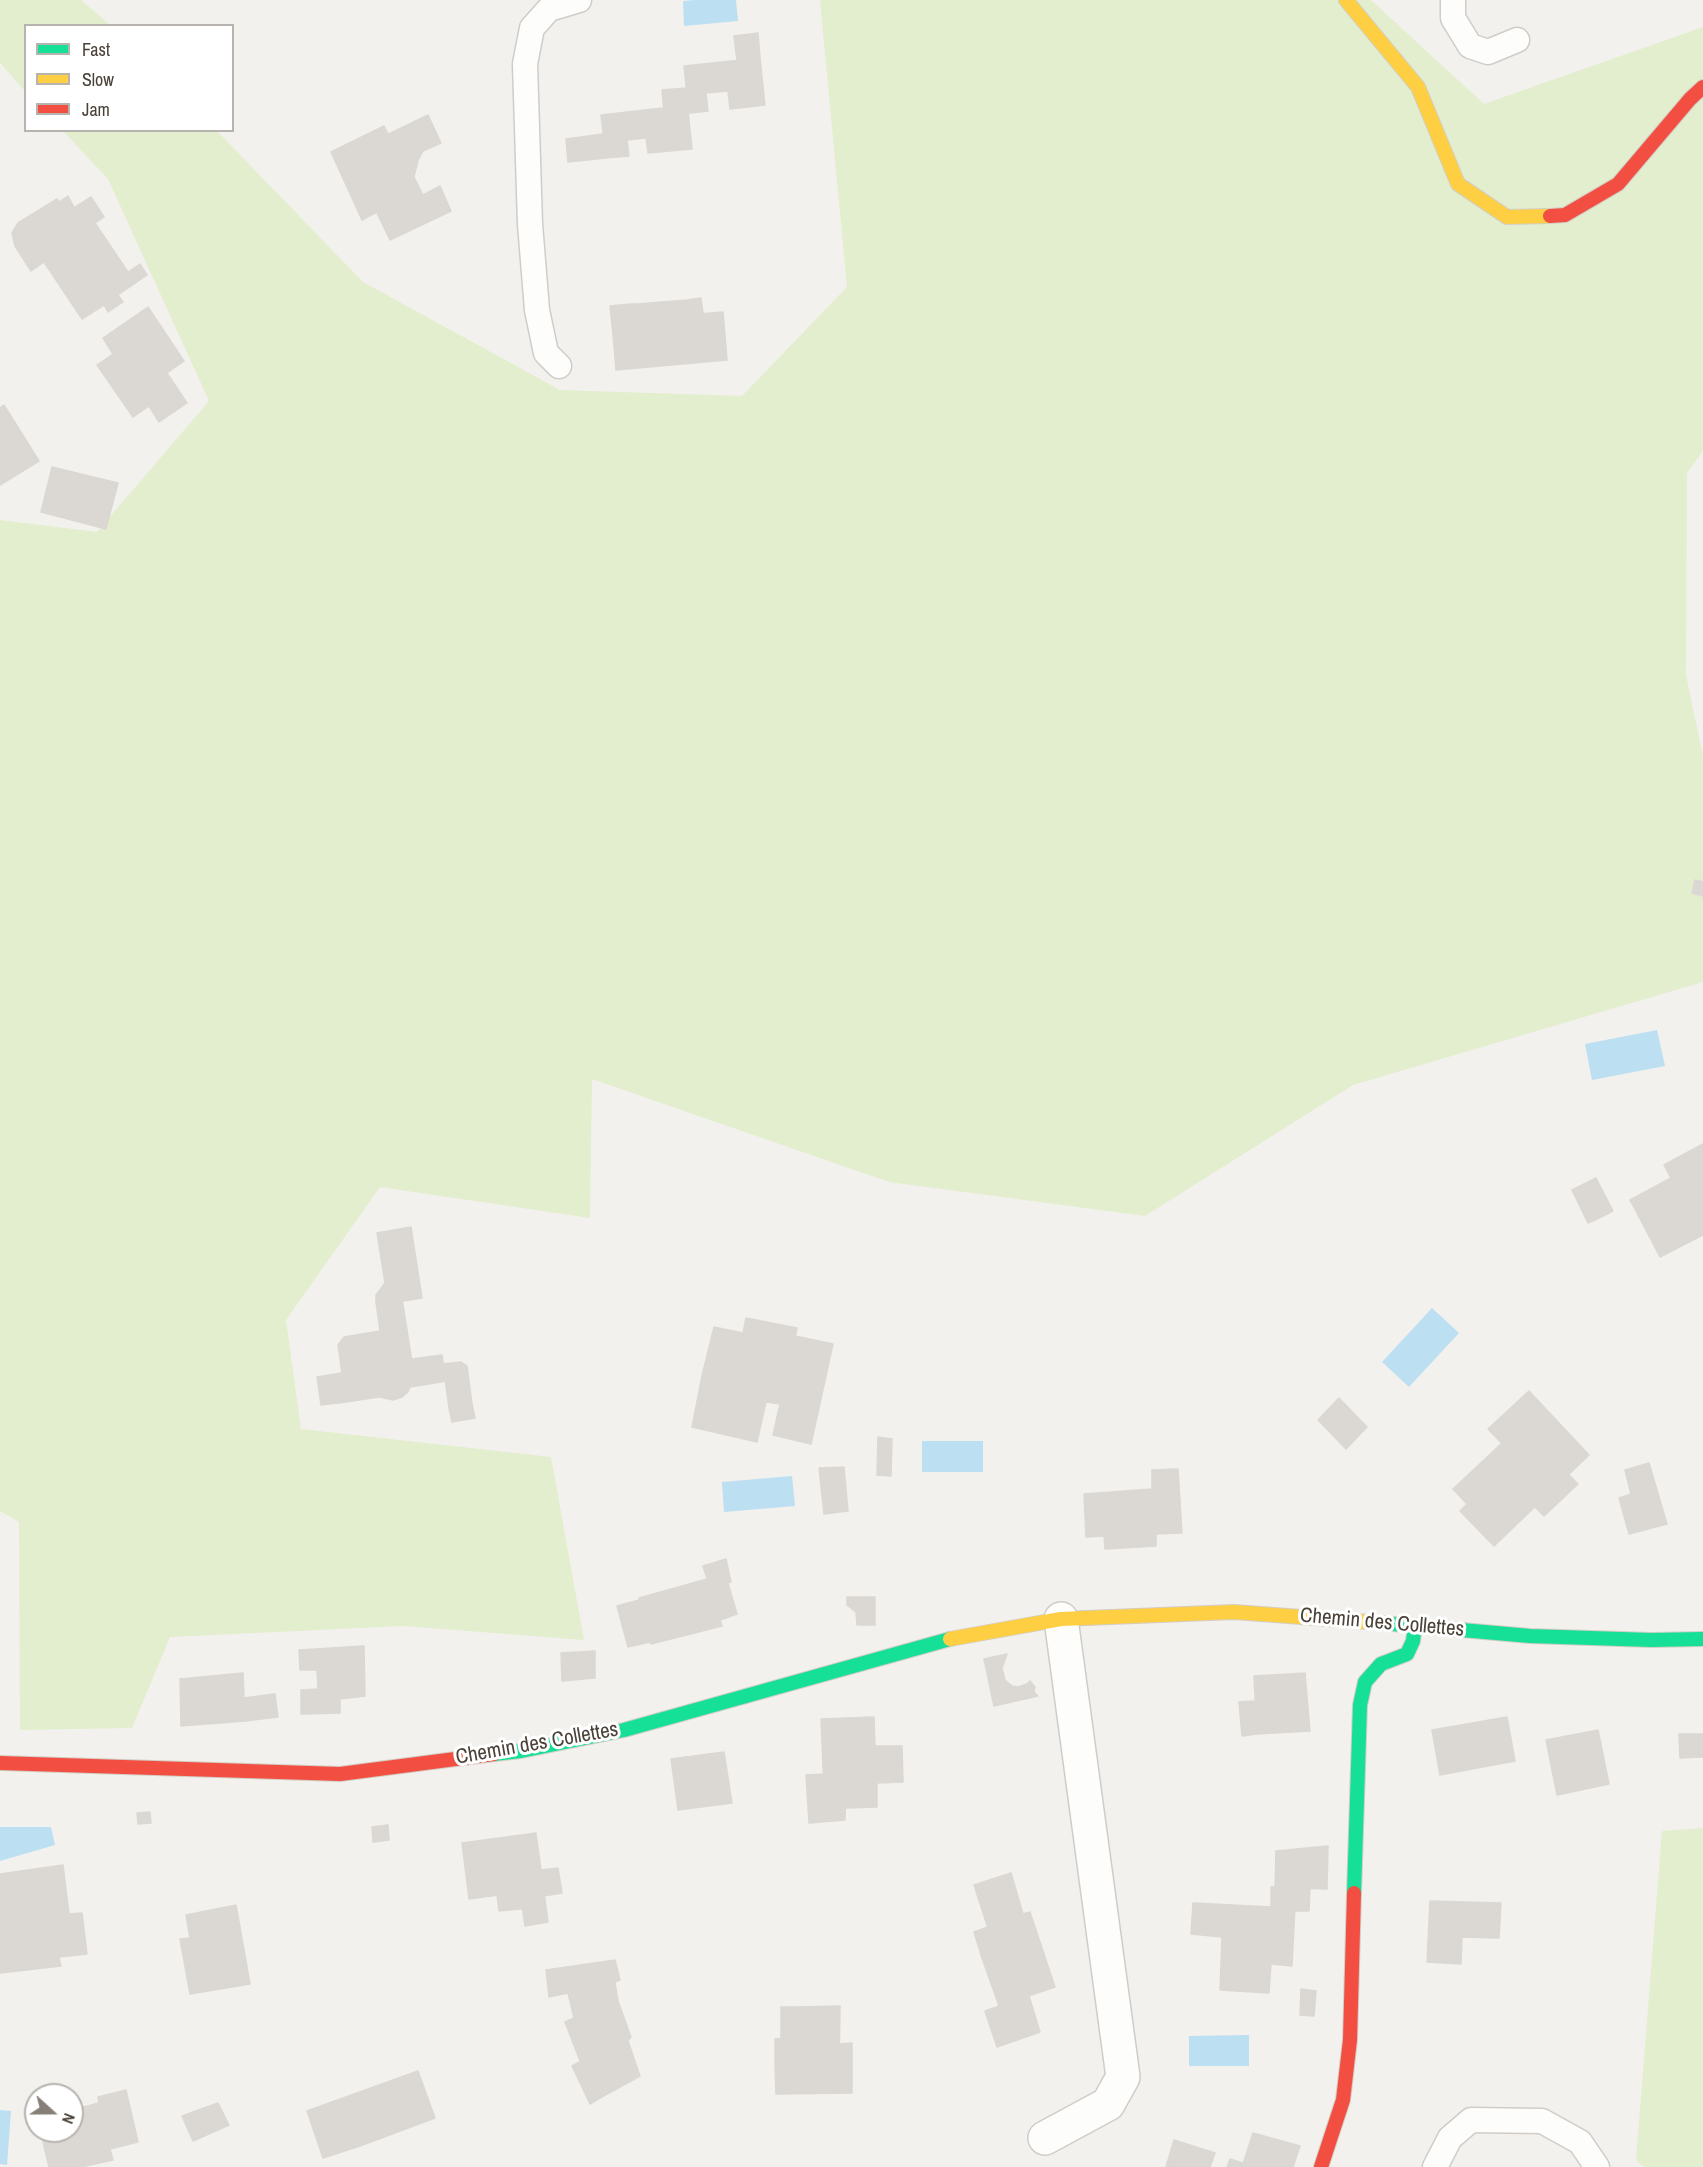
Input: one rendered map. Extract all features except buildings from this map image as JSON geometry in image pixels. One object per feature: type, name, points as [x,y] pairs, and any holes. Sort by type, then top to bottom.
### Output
[{"type":"street","points":[[1346,0],[1418,87],[1458,184],[1507,217],[1564,215],[1618,184],[1690,99],[1703,87]]},
{"type":"street","name":"Chemin des Collettes","points":[[0,1763],[340,1774],[521,1751],[624,1730],[936,1641],[1061,1618],[1234,1612],[1415,1624],[1530,1636],[1651,1640],[1703,1639]]},
{"type":"street","points":[[1045,2138],[1108,2104],[1123,2077],[1061,1618]]},
{"type":"street","points":[[1321,2167],[1343,2100],[1350,2040],[1360,1705],[1365,1682],[1381,1664],[1407,1654],[1413,1641],[1415,1624]]},
{"type":"lane","points":[[559,366],[546,353],[537,310],[530,224],[525,64],[532,28],[549,9],[579,0]]},
{"type":"lane","points":[[1453,0],[1453,18],[1470,46],[1488,52],[1517,40]]},
{"type":"lane","points":[[1435,2167],[1450,2138],[1471,2120],[1542,2121],[1580,2142],[1597,2167]]},
{"type":"green space","points":[[0,0],[81,0],[109,24],[24,24],[24,90],[0,63]]},
{"type":"green space","points":[[820,0],[1371,0],[1484,104],[1703,27],[1703,451],[1687,473],[1686,675],[1703,756],[1703,982],[1353,1085],[1145,1216],[889,1182],[592,1079],[590,1218],[380,1187],[286,1320],[301,1429],[551,1457],[584,1640],[404,1626],[170,1637],[132,1728],[20,1730],[19,1522],[0,1511],[0,520],[97,532],[209,401],[108,179],[64,132],[218,132],[363,282],[560,390],[742,396],[847,287]]},
{"type":"green space","points":[[1703,1828],[1703,2167],[1644,2167],[1636,2160],[1662,1831]]},
{"type":"water","points":[[736,0],[738,21],[684,26],[683,1]]},
{"type":"water","points":[[1657,1030],[1665,1066],[1592,1080],[1585,1044]]},
{"type":"water","points":[[1432,1308],[1459,1333],[1409,1387],[1382,1362]]},
{"type":"water","points":[[922,1441],[983,1441],[983,1472],[922,1472]]},
{"type":"water","points":[[792,1476],[795,1506],[724,1512],[722,1482]]},
{"type":"water","points":[[0,1827],[51,1827],[55,1845],[0,1861]]},
{"type":"water","points":[[1249,2035],[1249,2066],[1189,2066],[1189,2036]]},
{"type":"water","points":[[0,2110],[11,2111],[7,2165],[0,2164]]},
{"type":"traffic: fast","points":[[1382,1623],[1530,1636],[1651,1640],[1703,1639]]},
{"type":"traffic: fast","points":[[1354,1893],[1360,1705],[1365,1682],[1381,1664],[1407,1654],[1413,1641],[1415,1625]]},
{"type":"traffic: fast","points":[[494,1754],[521,1751],[624,1730],[950,1639]]},
{"type":"traffic: slow","points":[[1346,0],[1418,87],[1458,184],[1507,217],[1550,216]]},
{"type":"traffic: slow","points":[[950,1639],[1061,1619],[1234,1612],[1382,1623]]},
{"type":"traffic: jam","points":[[1550,216],[1565,215],[1618,184],[1690,99],[1703,87]]},
{"type":"traffic: jam","points":[[0,1763],[340,1774],[494,1754]]},
{"type":"traffic: jam","points":[[1321,2167],[1343,2100],[1350,2040],[1354,1893]]}]
